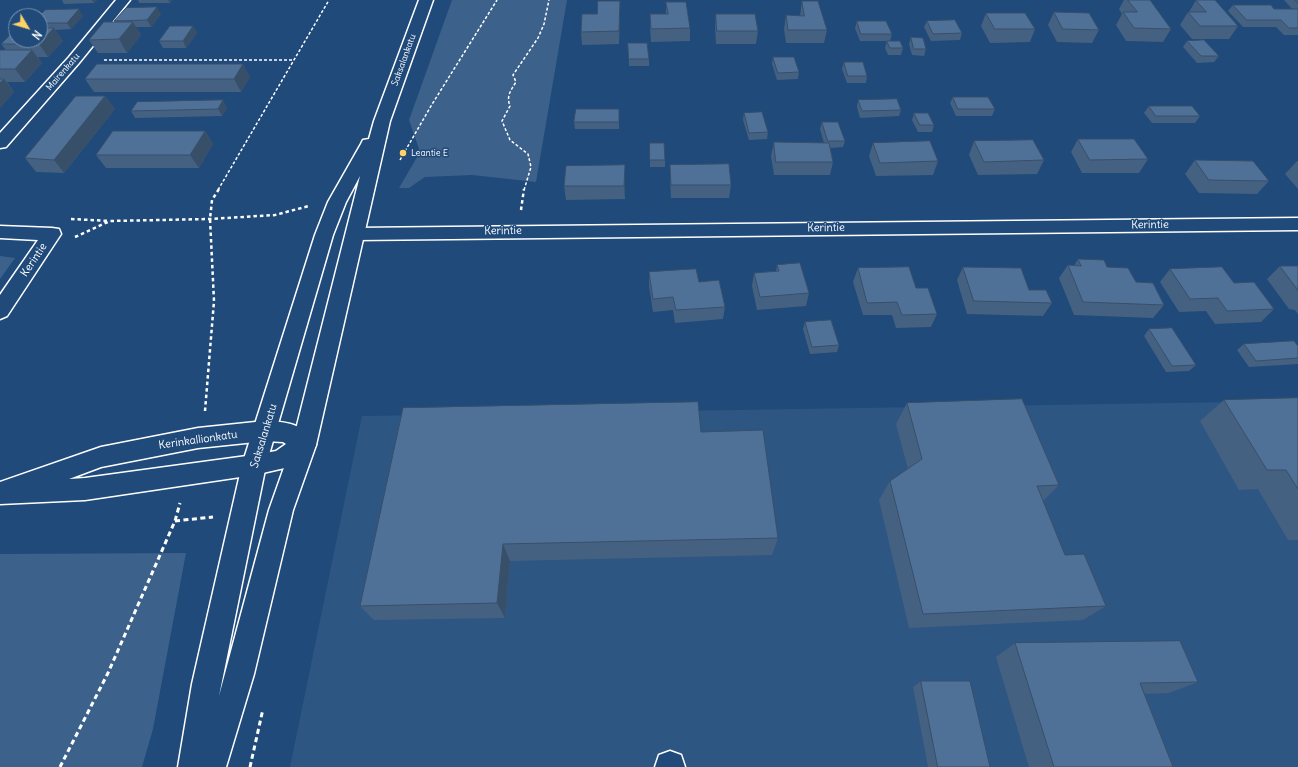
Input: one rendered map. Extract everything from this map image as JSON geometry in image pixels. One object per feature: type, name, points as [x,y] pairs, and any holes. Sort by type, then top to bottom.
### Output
[{"type":"street","name":"Mairenkatu","points":[[0,143],[74,60],[123,0]]},
{"type":"street","name":"Saksalankatu","points":[[211,767],[240,674],[281,510],[304,444],[382,120],[426,0]]},
{"type":"street","name":"Saksalankatu","points":[[193,767],[206,684],[254,465],[324,235],[337,202],[382,120]]},
{"type":"street","name":"Kerintie","points":[[355,234],[1298,224]]},
{"type":"street","name":"Kerintie","points":[[0,232],[52,234],[0,311]]},
{"type":"street","name":"Kerinkallionkatu","points":[[265,432],[288,432],[304,444],[281,460],[254,465],[85,489],[0,492],[101,457],[198,438],[265,432]]},
{"type":"path","points":[[210,219],[212,200],[329,0]]},
{"type":"path","points":[[415,133],[497,0]]},
{"type":"path","points":[[521,214],[525,185],[531,167],[528,154],[510,140],[502,121],[510,106],[507,100],[509,93],[516,82],[513,75],[538,37],[544,23],[545,9],[549,0]]},
{"type":"path","points":[[74,60],[294,60]]},
{"type":"path","points":[[46,242],[71,239],[110,221],[210,219],[275,215],[318,203],[337,202]]},
{"type":"shaded area","points":[[452,0],[567,0],[536,182],[472,175],[425,177],[409,188],[399,188],[420,152],[409,120]]},
{"type":"shaded area","points":[[0,256],[15,258],[0,279]]},
{"type":"shaded area","points":[[1298,401],[1298,767],[290,767],[362,416]]},
{"type":"shaded area","points":[[186,553],[153,729],[142,767],[0,767],[0,554]]},
{"type":"building","points":[[1128,0],[1150,0],[1171,29],[1134,28],[1123,12],[1137,12]]},
{"type":"building","points":[[1196,0],[1215,0],[1238,26],[1200,26],[1188,12],[1206,12]]},
{"type":"building","points":[[598,1],[620,1],[619,31],[581,32],[582,14],[597,14]]},
{"type":"building","points":[[802,1],[818,1],[827,30],[788,30],[786,15],[804,16]]},
{"type":"building","points":[[666,2],[686,2],[690,28],[651,29],[650,14],[668,14]]},
{"type":"building","points":[[1233,5],[1271,5],[1274,9],[1298,9],[1298,28],[1289,28],[1281,20],[1247,20]]},
{"type":"building","points":[[157,7],[147,20],[114,21],[126,8]]},
{"type":"building","points":[[79,9],[67,23],[48,23],[48,10]]},
{"type":"building","points":[[1054,12],[1089,13],[1099,30],[1063,29]]},
{"type":"building","points":[[986,13],[1025,13],[1035,29],[995,29]]},
{"type":"building","points":[[716,14],[755,14],[758,31],[717,31]]},
{"type":"building","points":[[955,20],[962,33],[933,34],[927,21]]},
{"type":"building","points":[[857,21],[886,21],[892,34],[861,34]]},
{"type":"building","points":[[104,22],[133,22],[119,39],[89,40]]},
{"type":"building","points":[[170,26],[193,26],[183,41],[159,41]]},
{"type":"building","points":[[48,28],[54,28],[48,34]]},
{"type":"building","points":[[8,37],[8,44],[1,44]]},
{"type":"building","points":[[911,37],[923,38],[926,49],[914,49]]},
{"type":"building","points":[[1204,40],[1219,56],[1201,56],[1187,41]]},
{"type":"building","points":[[887,41],[900,41],[903,48],[890,48]]},
{"type":"building","points":[[628,43],[647,43],[649,59],[629,59]]},
{"type":"building","points":[[0,50],[32,50],[15,69],[0,69]]},
{"type":"building","points":[[773,57],[794,57],[799,72],[778,73]]},
{"type":"building","points":[[844,62],[863,62],[867,76],[848,76]]},
{"type":"building","points":[[97,64],[243,64],[234,79],[85,79]]},
{"type":"building","points":[[76,96],[105,96],[54,160],[25,158]]},
{"type":"building","points":[[953,97],[988,97],[995,109],[958,109]]},
{"type":"building","points":[[897,99],[901,110],[862,111],[858,100]]},
{"type":"building","points":[[223,100],[218,109],[131,111],[137,102]]},
{"type":"building","points":[[1149,106],[1192,106],[1200,116],[1156,116]]},
{"type":"building","points":[[576,109],[619,109],[619,122],[574,122]]},
{"type":"building","points":[[762,112],[768,132],[749,133],[744,113]]},
{"type":"building","points":[[914,113],[928,113],[934,125],[920,125]]},
{"type":"building","points":[[822,122],[838,122],[845,141],[828,141]]},
{"type":"building","points":[[113,131],[205,131],[190,155],[96,155]]},
{"type":"building","points":[[1078,139],[1134,139],[1148,159],[1090,160]]},
{"type":"building","points":[[1033,140],[1044,160],[984,162],[974,141]]},
{"type":"building","points":[[930,141],[938,161],[880,163],[873,143]]},
{"type":"building","points":[[774,142],[829,143],[833,162],[776,162]]},
{"type":"building","points":[[650,143],[664,143],[665,160],[650,160]]},
{"type":"building","points":[[1195,160],[1253,161],[1269,181],[1209,180]]},
{"type":"building","points":[[729,164],[731,185],[671,185],[670,165]]},
{"type":"building","points":[[625,165],[624,186],[564,186],[566,166]]},
{"type":"building","points":[[1078,259],[1104,260],[1107,267],[1128,268],[1136,282],[1153,283],[1164,305],[1083,302],[1068,265],[1081,266]]},
{"type":"building","points":[[800,263],[809,293],[760,297],[754,273],[779,271],[777,265]]},
{"type":"building","points":[[1280,266],[1298,266],[1298,290]]},
{"type":"building","points":[[909,267],[916,288],[928,288],[937,314],[902,315],[897,302],[867,303],[858,268]]},
{"type":"building","points":[[963,267],[1021,268],[1029,290],[1046,290],[1052,303],[974,301]]},
{"type":"building","points":[[1222,267],[1234,283],[1254,282],[1274,309],[1227,311],[1218,298],[1190,299],[1170,269]]},
{"type":"building","points":[[696,269],[699,282],[719,280],[725,307],[676,310],[673,297],[653,299],[649,272]]},
{"type":"building","points":[[831,320],[839,345],[812,347],[805,322]]},
{"type":"building","points":[[1172,328],[1196,365],[1172,366],[1149,329]]},
{"type":"building","points":[[1294,341],[1298,346],[1298,358],[1256,361],[1244,344]]},
{"type":"building","points":[[1298,398],[1298,489],[1286,470],[1267,470],[1224,400]]},
{"type":"building","points":[[1022,399],[1059,485],[1037,486],[1065,555],[1084,554],[1106,606],[923,614],[890,481],[922,459],[907,403]]},
{"type":"building","points":[[698,402],[701,432],[763,430],[778,538],[503,544],[497,603],[360,606],[403,408]]},
{"type":"building","points":[[1180,641],[1198,682],[1140,683],[1173,767],[1054,767],[1015,643]]},
{"type":"building","points":[[921,681],[970,681],[990,767],[938,767]]},
{"type":"place","name":"Leantie E","points":[[403,153]]}]
